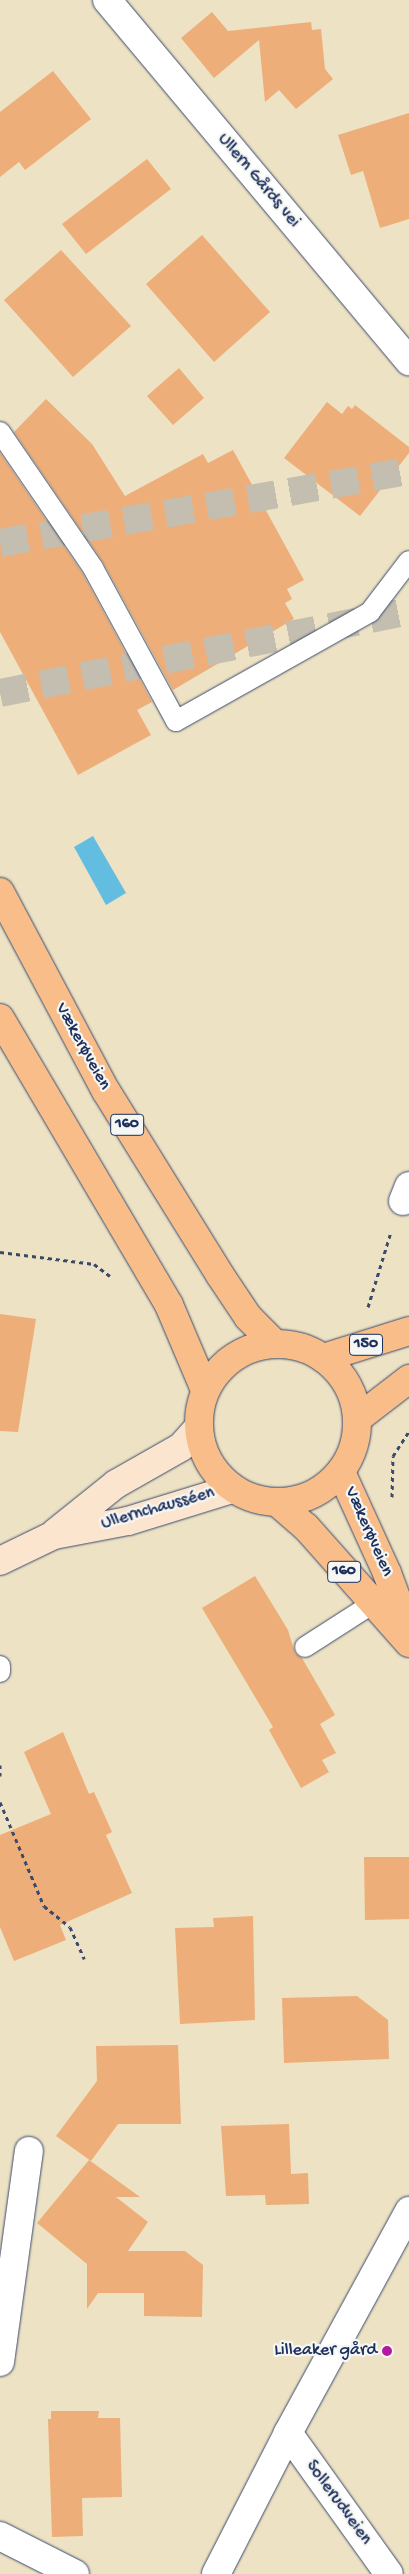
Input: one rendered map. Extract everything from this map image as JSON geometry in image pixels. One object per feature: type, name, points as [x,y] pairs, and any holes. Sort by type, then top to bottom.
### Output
[{"type":"main road","name":"Vækerøveien","points":[[0,892],[106,1091],[226,1284],[248,1316],[275,1344]]},
{"type":"main road","points":[[0,1018],[169,1305],[205,1390]]},
{"type":"main road","name":"150","points":[[323,1358],[409,1331]]},
{"type":"main road","name":"Vækerøveien","points":[[275,1344],[292,1345],[323,1358],[344,1382],[352,1396],[357,1419],[350,1456],[341,1472],[313,1494],[278,1503],[254,1499],[232,1489],[208,1462],[198,1428],[205,1390],[217,1372],[234,1357],[253,1348],[275,1344]]},
{"type":"main road","points":[[357,1419],[409,1379]]},
{"type":"main road","name":"Ullernchausséen","points":[[0,1561],[54,1535],[116,1484],[181,1447],[198,1428]]},
{"type":"main road","name":"Vækerøveien","points":[[341,1472],[383,1597],[409,1643]]},
{"type":"main road","name":"Ullernchausséen","points":[[54,1535],[128,1521],[232,1489]]},
{"type":"main road","name":"Vækerøveien","points":[[278,1503],[306,1526],[383,1597],[409,1632]]},
{"type":"street","name":"Ullern Gårds vei","points":[[107,0],[409,361]]},
{"type":"street","points":[[0,2362],[29,2151]]},
{"type":"street","points":[[216,2574],[288,2433],[409,2211]]},
{"type":"street","name":"Sollerudveien","points":[[288,2433],[389,2574]]},
{"type":"street","points":[[0,2536],[75,2574]]},
{"type":"lane","points":[[0,432],[93,568],[176,721],[370,612],[409,561]]},
{"type":"lane","name":"Vækerøveien","points":[[305,1646],[383,1597]]},
{"type":"lane","points":[[0,1666],[0,1672]]},
{"type":"path","points":[[366,1312],[382,1254],[406,1194]]},
{"type":"path","points":[[0,1252],[94,1264],[114,1280]]},
{"type":"path","points":[[392,1499],[393,1456],[409,1431]]},
{"type":"path","points":[[0,1765],[0,1776]]},
{"type":"path","points":[[0,1802],[44,1906],[70,1927],[84,1959]]},
{"type":"water","points":[[93,836],[126,893],[106,905],[74,847]]},
{"type":"building","points":[[212,12],[228,31],[311,22],[312,30],[321,29],[325,69],[333,79],[296,109],[279,90],[265,102],[259,40],[214,78],[181,38]]},
{"type":"building","points":[[53,71],[91,119],[25,170],[19,162],[0,177],[0,112]]},
{"type":"building","points":[[409,113],[409,219],[380,228],[363,171],[351,175],[338,135]]},
{"type":"building","points":[[147,159],[171,189],[86,254],[62,224]]},
{"type":"building","points":[[202,235],[270,312],[214,362],[146,284]]},
{"type":"building","points":[[61,250],[131,326],[73,377],[4,300]]},
{"type":"building","points":[[179,368],[204,398],[173,425],[147,396]]},
{"type":"building","points":[[46,399],[92,444],[125,496],[203,454],[208,463],[233,450],[304,580],[287,589],[292,599],[285,603],[294,619],[173,690],[103,562],[14,432]]},
{"type":"building","points":[[327,402],[342,414],[348,406],[352,409],[355,405],[409,447],[409,453],[360,516],[284,458]]},
{"type":"building","points":[[0,453],[83,574],[152,702],[137,710],[151,735],[78,775],[0,632]]},
{"type":"building","points":[[0,1314],[36,1319],[18,1432],[0,1431]]},
{"type":"building","points":[[255,1576],[288,1630],[295,1653],[302,1658],[335,1715],[320,1724],[336,1753],[322,1760],[329,1772],[301,1788],[269,1730],[273,1727],[202,1608]]},
{"type":"building","points":[[63,1732],[89,1794],[94,1792],[112,1832],[106,1835],[132,1893],[60,1925],[66,1940],[14,1961],[0,1927],[0,1835],[51,1814],[24,1752]]},
{"type":"building","points":[[364,1857],[409,1857],[409,1919],[365,1920]]},
{"type":"building","points":[[253,1916],[255,2020],[180,2024],[175,1928],[214,1927],[213,1918]]},
{"type":"building","points":[[357,1996],[388,2020],[389,2059],[284,2063],[282,1998]]},
{"type":"building","points":[[178,2045],[181,2124],[118,2124],[91,2161],[56,2136],[97,2081],[96,2046]]},
{"type":"building","points":[[289,2124],[291,2174],[308,2173],[309,2204],[266,2205],[265,2195],[226,2196],[221,2126]]},
{"type":"building","points":[[89,2160],[140,2197],[116,2197],[148,2222],[128,2251],[185,2251],[203,2265],[202,2317],[144,2316],[144,2293],[98,2293],[87,2309],[87,2264],[37,2223]]},
{"type":"building","points":[[51,2411],[99,2411],[98,2418],[120,2418],[122,2497],[82,2498],[83,2536],[52,2537],[48,2419],[51,2419]]},
{"type":"tunnel","points":[[0,543],[409,471]]},
{"type":"tunnel","points":[[0,693],[409,611]]},
{"type":"place","name":"Lilleaker gård","points":[[387,2351]]}]
